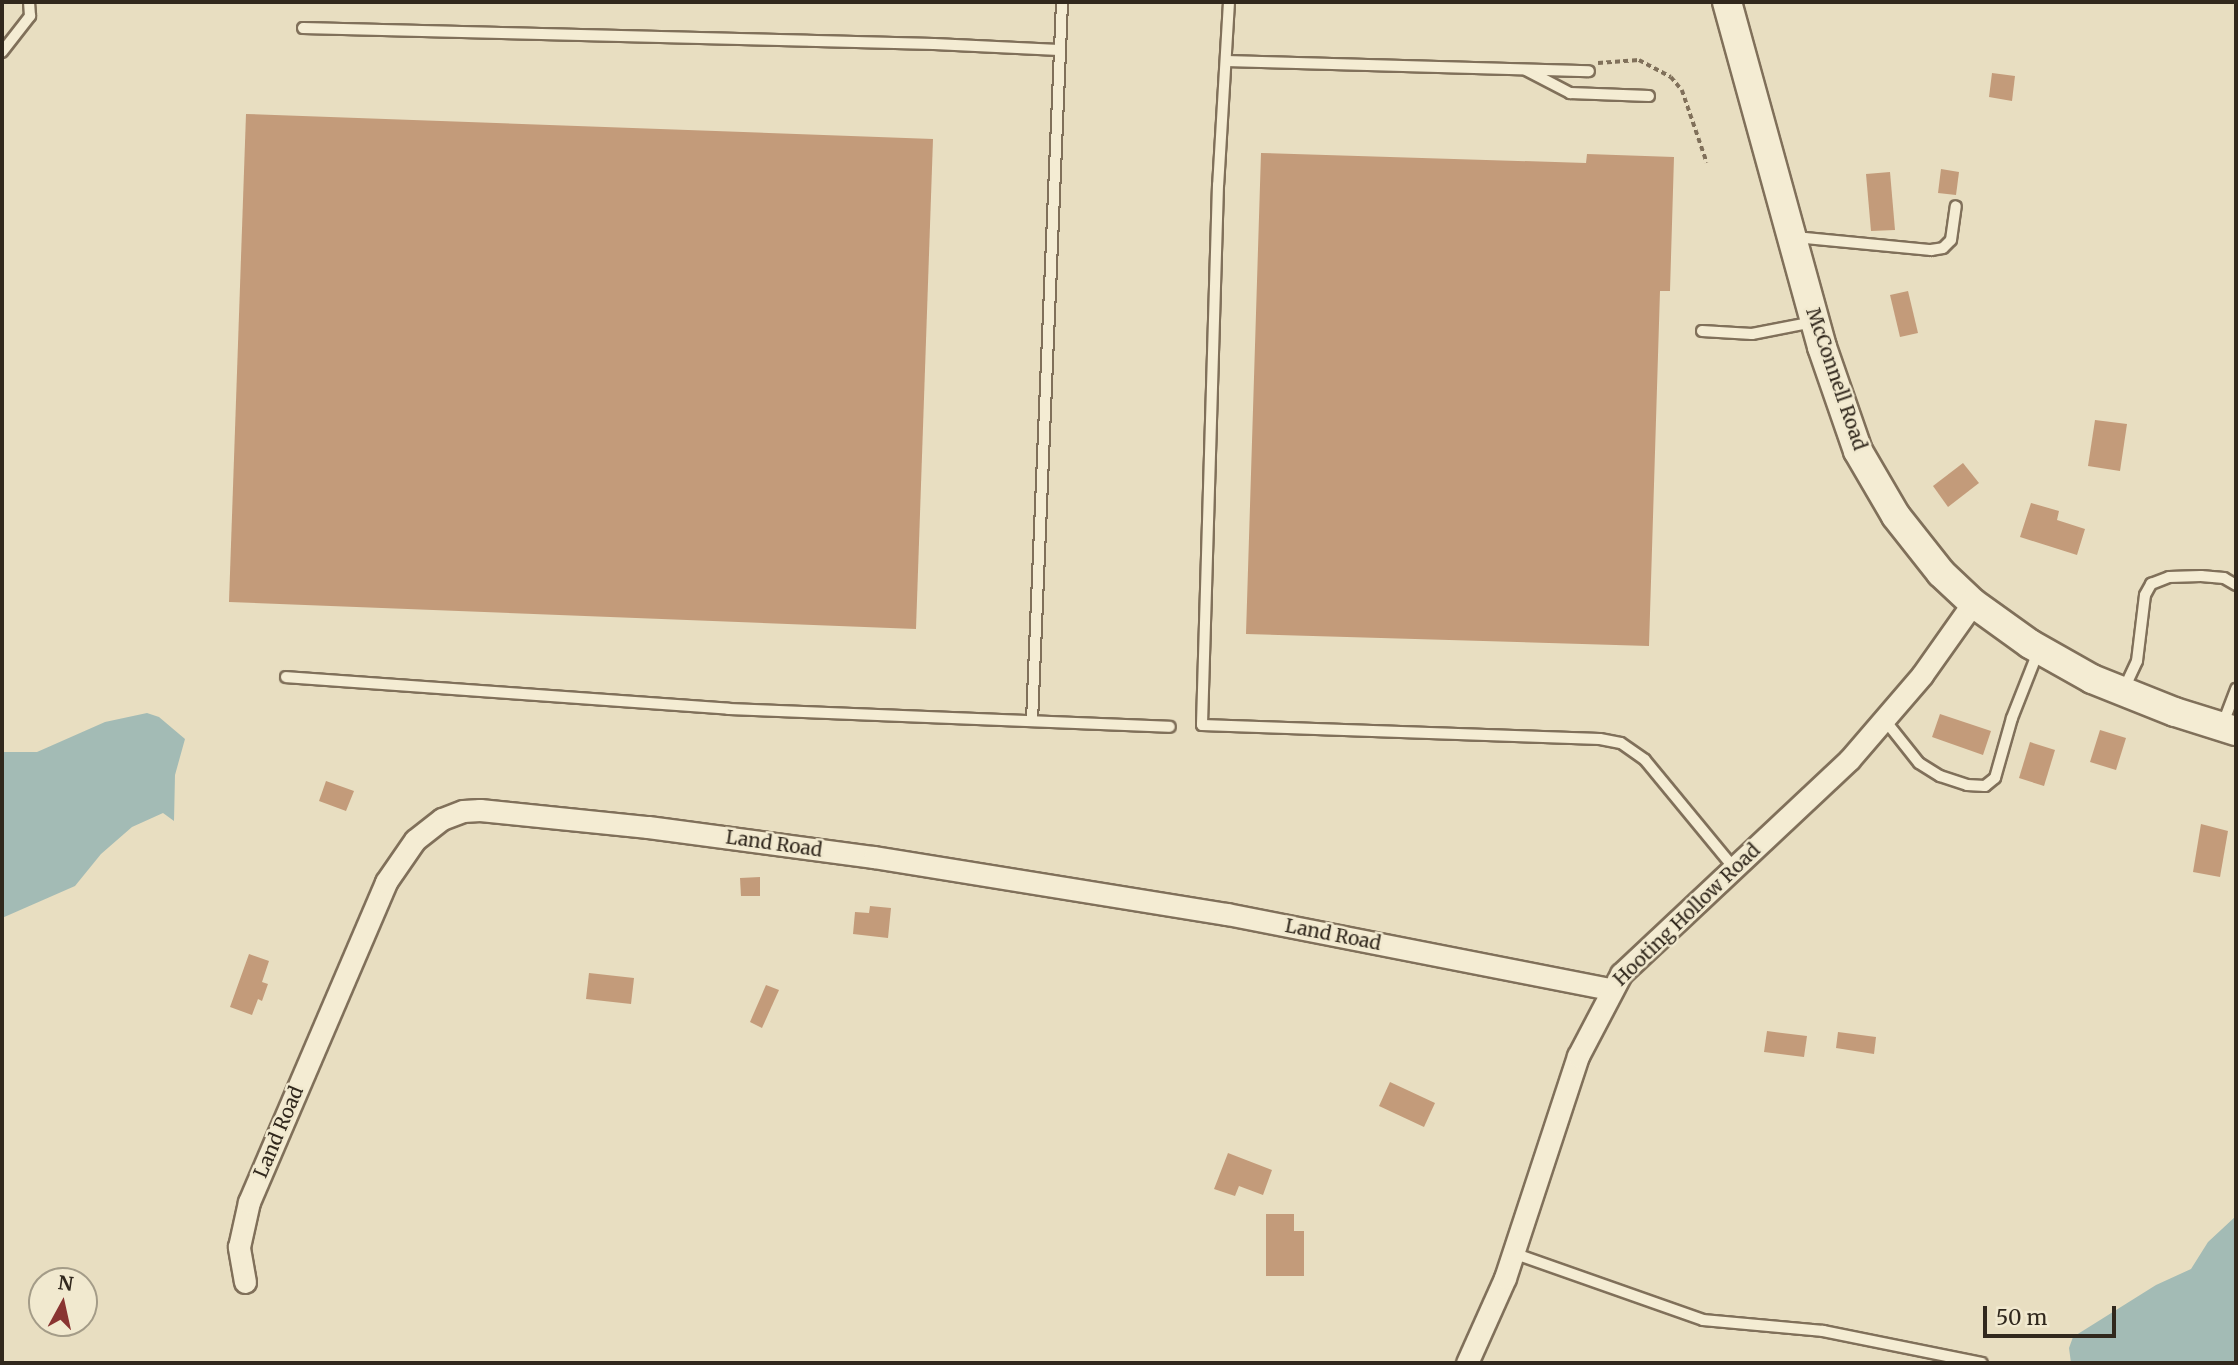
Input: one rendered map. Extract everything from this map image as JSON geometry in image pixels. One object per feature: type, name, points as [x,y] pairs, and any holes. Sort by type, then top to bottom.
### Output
[{"type":"street","name":"McConnell Road","points":[[1727,2],[1815,321],[1858,451],[1896,516],[1941,573],[1973,603],[2039,649],[2092,679],[2229,729]]},
{"type":"street","name":"Hooting Hollow Road","points":[[1467,1363],[1513,1253],[1578,1056],[1611,989],[1621,974],[1849,760],[1922,675],[1973,603]]},
{"type":"street","name":"Land Road","points":[[245,1282],[239,1247],[248,1202],[386,882],[415,839],[442,819],[463,811],[480,810],[648,827],[874,857],[1227,914],[1611,989]]},
{"type":"lane","points":[[2,52],[30,16],[29,2]]},
{"type":"lane","points":[[1032,721],[1062,2]]},
{"type":"lane","points":[[1229,2],[1218,185],[1202,725],[1600,739],[1620,743],[1645,760],[1734,868]]},
{"type":"lane","points":[[303,28],[934,44],[1059,50]]},
{"type":"lane","points":[[1226,61],[1589,71]]},
{"type":"lane","points":[[1524,69],[1570,93],[1649,96]]},
{"type":"lane","points":[[1792,237],[1930,250],[1944,248],[1951,240],[1956,206]]},
{"type":"lane","points":[[1702,331],[1752,334],[1815,321]]},
{"type":"lane","points":[[2123,691],[2137,661],[2145,595],[2151,584],[2169,577],[2201,576],[2224,578],[2236,585]]},
{"type":"lane","points":[[1884,719],[1919,762],[1940,776],[1967,785],[1985,786],[1995,778],[2012,718],[2039,649]]},
{"type":"lane","points":[[286,677],[729,709],[1170,727]]},
{"type":"lane","points":[[2229,729],[2236,689]]},
{"type":"lane","points":[[1513,1253],[1703,1320],[1823,1331],[1982,1363]]},
{"type":"water","points":[[147,713],[159,717],[185,739],[175,775],[174,821],[163,813],[132,827],[101,854],[75,886],[2,918],[2,752],[37,752],[105,722]]},
{"type":"water","points":[[2236,1216],[2236,1363],[2071,1363],[2069,1348],[2073,1337],[2156,1285],[2191,1269],[2208,1242]]},
{"type":"building","points":[[1992,73],[2015,76],[2012,101],[1989,97]]},
{"type":"building","points":[[246,114],[933,139],[916,629],[229,602]]},
{"type":"building","points":[[1261,153],[1586,163],[1587,154],[1674,157],[1670,291],[1660,291],[1649,646],[1246,634]]},
{"type":"building","points":[[1941,169],[1959,172],[1956,195],[1938,193]]},
{"type":"building","points":[[1890,172],[1895,230],[1871,231],[1866,174]]},
{"type":"building","points":[[1908,291],[1918,333],[1900,337],[1890,295]]},
{"type":"building","points":[[2095,420],[2127,424],[2120,471],[2088,466]]},
{"type":"building","points":[[1963,463],[1979,483],[1948,507],[1933,486]]},
{"type":"building","points":[[2031,503],[2059,511],[2057,520],[2085,529],[2077,555],[2020,537]]},
{"type":"building","points":[[1940,714],[1991,731],[1983,755],[1932,737]]},
{"type":"building","points":[[2100,730],[2126,738],[2116,770],[2090,762]]},
{"type":"building","points":[[2030,742],[2055,750],[2044,786],[2019,778]]},
{"type":"building","points":[[326,781],[354,791],[346,811],[319,801]]},
{"type":"building","points":[[2201,824],[2228,831],[2220,877],[2193,872]]},
{"type":"building","points":[[760,877],[760,896],[741,896],[740,878]]},
{"type":"building","points":[[870,906],[891,908],[888,938],[853,934],[855,912],[869,913]]},
{"type":"building","points":[[249,954],[269,961],[262,982],[268,984],[262,1001],[258,999],[252,1015],[230,1007]]},
{"type":"building","points":[[589,973],[634,978],[631,1004],[586,999]]},
{"type":"building","points":[[766,985],[779,990],[762,1028],[750,1022]]},
{"type":"building","points":[[1767,1031],[1807,1036],[1804,1057],[1764,1052]]},
{"type":"building","points":[[1838,1032],[1876,1037],[1874,1054],[1836,1048]]},
{"type":"building","points":[[1390,1082],[1435,1103],[1424,1127],[1379,1106]]},
{"type":"building","points":[[1228,1153],[1272,1170],[1263,1195],[1239,1186],[1235,1196],[1214,1189]]},
{"type":"building","points":[[1266,1214],[1294,1214],[1294,1231],[1304,1231],[1304,1276],[1266,1276]]}]
